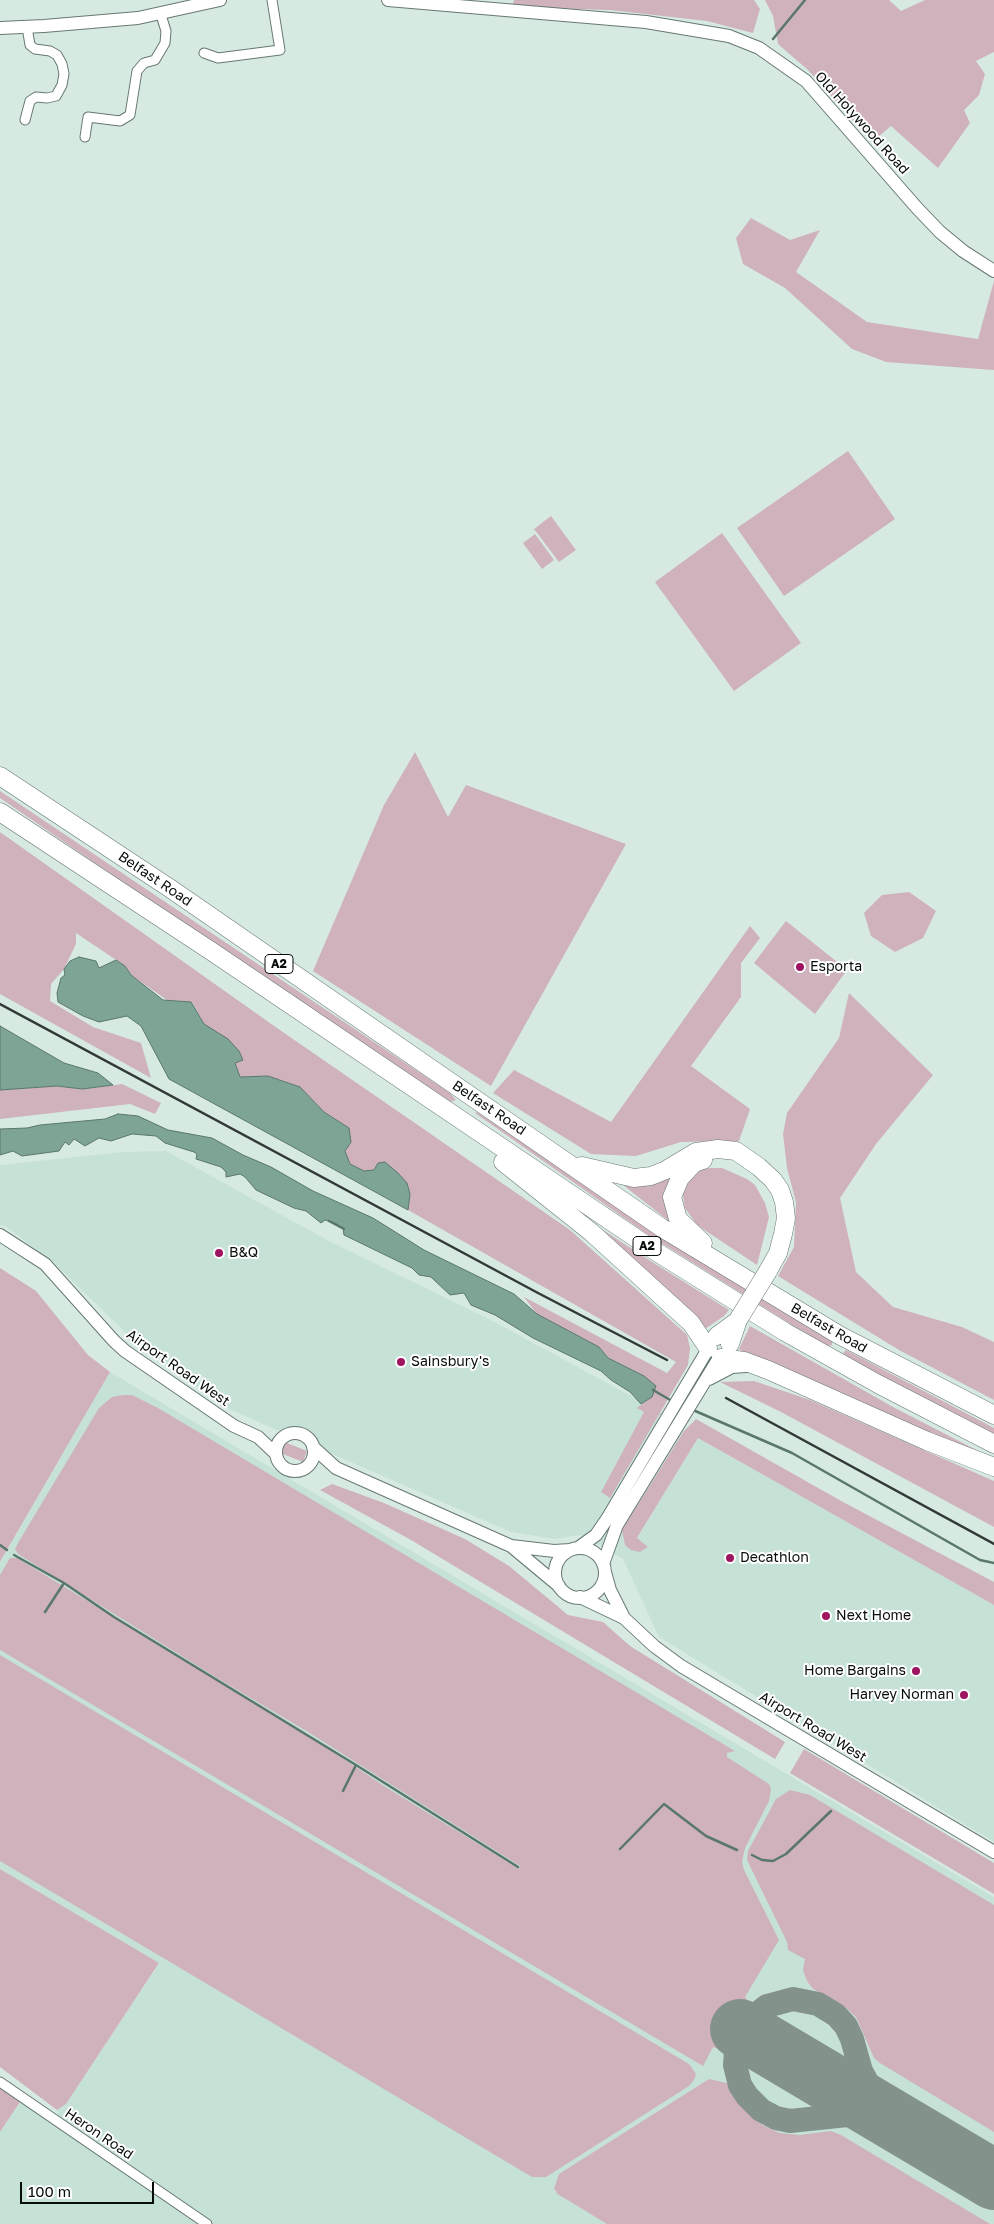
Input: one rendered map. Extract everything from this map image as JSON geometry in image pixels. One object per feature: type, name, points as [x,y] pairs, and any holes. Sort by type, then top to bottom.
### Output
[{"type":"highway","name":"Belfast Road","points":[[0,776],[171,889],[435,1073],[474,1096],[662,1228],[839,1335],[994,1415]]},
{"type":"highway","name":"Belfast Road","points":[[0,812],[214,953],[655,1252],[784,1332],[878,1384],[994,1444]]},
{"type":"highway","points":[[458,1118],[489,1152],[591,1232],[717,1349],[927,1441],[994,1468]]},
{"type":"highway","points":[[556,1154],[600,1172],[634,1178],[651,1176],[666,1170],[696,1152],[718,1149],[736,1151],[750,1160],[773,1180],[784,1202],[786,1218],[778,1253],[737,1321],[717,1349]]},
{"type":"highway","points":[[732,1271],[683,1227],[676,1214],[672,1197],[680,1178],[694,1163],[706,1159],[750,1160]]},
{"type":"street","points":[[0,28],[161,15],[199,2],[220,0]]},
{"type":"street","points":[[204,53],[218,58],[280,50],[272,0]]},
{"type":"street","name":"Old Holywood Road","points":[[388,0],[473,4],[646,22],[729,36],[758,48],[806,81],[940,232],[962,252],[994,271]]},
{"type":"street","points":[[85,137],[88,117],[120,121],[130,115],[137,71],[144,63],[155,60],[165,43],[166,32],[161,15]]},
{"type":"street","points":[[25,120],[30,100],[36,97],[48,98],[56,96],[62,85],[64,74],[62,64],[57,55],[50,50],[35,49],[30,44],[27,27]]},
{"type":"street","name":"Airport Road West","points":[[0,1235],[45,1264],[114,1342],[125,1351],[234,1426],[258,1437],[275,1453]]},
{"type":"street","points":[[703,1382],[717,1349]]},
{"type":"street","points":[[559,1586],[556,1570],[558,1562],[596,1535],[682,1406],[717,1349]]},
{"type":"street","points":[[336,1468],[305,1468],[292,1471],[286,1469],[281,1465],[275,1453],[276,1447],[283,1436],[292,1432],[303,1434],[313,1447],[336,1468],[511,1546],[564,1592],[580,1598],[595,1592],[601,1587],[604,1568],[617,1526],[682,1406],[703,1382],[721,1371],[732,1367],[745,1366],[768,1370]]},
{"type":"street","name":"Airport Road West","points":[[258,1437],[283,1436]]},
{"type":"street","points":[[305,1468],[313,1459],[313,1447]]},
{"type":"street","points":[[511,1546],[554,1551],[574,1549],[594,1552],[604,1568]]},
{"type":"street","name":"Airport Road West","points":[[604,1568],[610,1590],[624,1618]]},
{"type":"street","name":"Airport Road West","points":[[580,1598],[624,1618],[654,1646],[681,1666],[994,1852]]},
{"type":"street","name":"Heron Road","points":[[0,2082],[207,2224]]},
{"type":"shaded area","points":[[514,0],[754,0],[760,9],[753,33],[707,21],[610,10],[512,7]]},
{"type":"shaded area","points":[[765,0],[889,0],[901,11],[925,0],[994,0],[994,52],[976,61],[985,74],[979,95],[964,110],[970,123],[938,168],[891,126],[872,142],[808,70],[778,44],[773,16]]},
{"type":"shaded area","points":[[751,218],[790,240],[820,230],[796,272],[867,322],[978,339],[994,281],[994,370],[886,362],[852,349],[785,288],[743,264],[736,238]]},
{"type":"shaded area","points":[[848,451],[895,519],[784,596],[737,528]]},
{"type":"shaded area","points":[[551,516],[576,550],[559,562],[534,529]]},
{"type":"shaded area","points":[[722,533],[801,643],[734,691],[655,582]]},
{"type":"shaded area","points":[[535,534],[554,560],[542,569],[523,543]]},
{"type":"shaded area","points":[[415,752],[448,817],[466,785],[626,844],[491,1086],[313,971],[384,805]]},
{"type":"shaded area","points":[[0,791],[450,1093],[456,1100],[450,1102],[436,1093],[124,883],[0,798]]},
{"type":"shaded area","points":[[0,832],[277,1028],[570,1230],[687,1335],[690,1348],[688,1365],[610,1498],[601,1492],[644,1412],[637,1408],[652,1397],[644,1376],[608,1358],[599,1347],[537,1314],[524,1297],[667,1373],[676,1362],[408,1210],[410,1194],[407,1183],[398,1173],[378,1163],[374,1170],[364,1171],[350,1164],[345,1151],[349,1128],[324,1112],[300,1087],[268,1076],[240,1077],[235,1063],[242,1060],[204,1024],[192,1002],[167,1000],[131,975],[125,966],[76,933],[76,944],[64,969],[51,984],[50,1001],[93,1027],[141,1043],[151,1078],[0,994]]},
{"type":"shaded area","points":[[909,892],[936,911],[923,938],[895,952],[871,936],[864,913],[882,895]]},
{"type":"shaded area","name":"Esporta","points":[[786,921],[847,970],[815,1014],[754,963]]},
{"type":"shaded area","points":[[750,926],[760,938],[741,963],[741,997],[691,1066],[750,1109],[739,1141],[681,1142],[636,1156],[591,1154],[493,1093],[514,1070],[611,1122]]},
{"type":"shaded area","points":[[79,957],[96,961],[99,968],[116,960],[125,966],[131,975],[163,1000],[191,1002],[204,1024],[228,1039],[239,1051],[243,1060],[235,1063],[240,1077],[268,1076],[300,1087],[324,1112],[349,1128],[351,1142],[345,1151],[350,1164],[364,1171],[374,1170],[378,1163],[385,1162],[407,1183],[410,1194],[408,1210],[169,1079],[141,1026],[127,1016],[99,1022],[83,1016],[58,1002],[57,993],[61,978],[65,975],[64,969],[70,961]]},
{"type":"shaded area","points":[[849,993],[933,1075],[876,1144],[840,1198],[856,1272],[893,1307],[962,1327],[994,1342],[994,1400],[899,1350],[778,1276],[794,1247],[796,1202],[787,1168],[783,1134],[787,1113],[839,1038]]},
{"type":"shaded area","points":[[0,1026],[64,1063],[98,1073],[113,1085],[82,1089],[57,1086],[0,1090]]},
{"type":"shaded area","points":[[122,1084],[161,1103],[155,1114],[130,1104],[0,1119],[0,1090],[57,1086],[82,1089]]},
{"type":"shaded area","points":[[477,1112],[709,1267],[832,1341],[832,1345],[828,1346],[792,1325],[647,1234],[475,1113]]},
{"type":"shaded area","points":[[118,1114],[138,1116],[168,1130],[212,1138],[243,1155],[271,1167],[313,1191],[373,1218],[424,1250],[514,1294],[537,1314],[599,1347],[608,1358],[644,1376],[656,1386],[652,1397],[641,1404],[630,1392],[601,1371],[533,1338],[495,1315],[471,1305],[464,1293],[450,1295],[431,1277],[419,1275],[412,1268],[344,1235],[343,1228],[335,1223],[325,1220],[321,1223],[306,1211],[294,1208],[256,1190],[240,1174],[226,1177],[226,1172],[221,1167],[196,1159],[197,1154],[194,1152],[165,1143],[156,1136],[132,1134],[111,1141],[99,1138],[85,1146],[74,1139],[69,1145],[65,1142],[59,1151],[22,1156],[13,1151],[0,1155],[0,1129],[27,1128],[105,1119]]},
{"type":"shaded area","points":[[166,1151],[329,1241],[489,1319],[659,1411],[684,1431],[622,1530],[648,1547],[637,1539],[698,1438],[994,1605],[994,1842],[659,1637],[623,1559],[581,1535],[555,1539],[511,1532],[229,1409],[134,1341],[53,1262],[5,1226],[0,1225],[0,1165],[123,1152]]},
{"type":"shaded area","points":[[704,1168],[722,1168],[747,1179],[755,1185],[765,1203],[769,1217],[757,1265],[697,1225],[685,1208],[683,1195],[690,1177]]},
{"type":"shaded area","points":[[671,1176],[665,1201],[674,1225],[623,1185],[641,1185]]},
{"type":"shaded area","points":[[574,1211],[729,1310],[724,1316],[705,1329]]},
{"type":"shaded area","points":[[0,1268],[36,1291],[88,1355],[110,1372],[0,1562]]},
{"type":"shaded area","points":[[750,1326],[893,1407],[994,1459],[994,1462],[744,1353],[739,1349]]},
{"type":"shaded area","points":[[846,1350],[994,1428],[994,1436],[876,1374],[845,1355],[843,1353]]},
{"type":"shaded area","points":[[110,1372],[994,1897],[994,2224],[0,2224],[0,2132],[23,2098],[60,2123],[57,2110],[66,2104],[159,1964],[0,1869],[0,1563]]},
{"type":"shaded area","points":[[754,1381],[810,1400],[994,1481],[994,1527],[781,1412],[720,1382]]},
{"type":"shaded area","points":[[132,1395],[158,1408],[735,1751],[727,1753],[727,1757],[769,1784],[771,1789],[769,1801],[745,1848],[742,1862],[744,1870],[779,1940],[745,1997],[747,1999],[718,2049],[713,2047],[703,2066],[0,1650],[0,1575],[10,1558],[17,1558],[305,1733],[384,1786],[519,1869],[520,1866],[308,1732],[217,1678],[18,1554],[15,1549],[18,1543],[99,1408],[112,1397]]},
{"type":"shaded area","points":[[696,1419],[843,1502],[994,1582],[994,1605],[698,1438],[637,1538],[648,1547],[640,1552],[631,1550],[625,1545],[622,1530],[684,1431]]},
{"type":"shaded area","points":[[287,1443],[307,1451],[303,1462],[283,1454],[282,1449]]},
{"type":"shaded area","points":[[332,1484],[384,1503],[465,1539],[509,1566],[568,1615],[603,1622],[630,1646],[785,1742],[775,1759],[411,1540],[320,1490]]},
{"type":"shaded area","points":[[0,1655],[689,2064],[696,2074],[694,2080],[689,2086],[546,2177],[532,2177],[0,1861]]},
{"type":"shaded area","points":[[804,1749],[994,1863],[994,1894],[790,1773]]},
{"type":"shaded area","points":[[790,1790],[810,1795],[994,1905],[994,2132],[874,2058],[856,2017],[846,2008],[813,1989],[807,1981],[803,1970],[805,1959],[788,1950],[787,1942],[747,1860],[748,1851],[776,1799]]},
{"type":"shaded area","points":[[0,1869],[159,1963],[66,2104],[57,2110],[0,2067]]},
{"type":"shaded area","points":[[709,2079],[731,2084],[741,2103],[762,2125],[780,2133],[800,2135],[831,2131],[841,2135],[990,2224],[607,2224],[556,2193],[554,2189],[559,2174]]},
{"type":"shaded area","points":[[0,2088],[20,2102],[0,2132]]},
{"type":"waterway","points":[[773,39],[805,0]]},
{"type":"waterway","points":[[329,1221],[344,1229]]},
{"type":"waterway","points":[[653,1390],[672,1401]]},
{"type":"waterway","points":[[693,1410],[792,1453],[980,1560],[994,1563]]},
{"type":"waterway","points":[[0,1545],[7,1550]]},
{"type":"waterway","points":[[14,1555],[64,1583]]},
{"type":"waterway","points":[[45,1612],[64,1583],[114,1617],[356,1765]]},
{"type":"waterway","points":[[343,1791],[356,1765],[518,1867]]},
{"type":"waterway","points":[[620,1849],[664,1804],[706,1836],[737,1850]]},
{"type":"waterway","points":[[752,1855],[762,1860],[773,1861],[786,1854],[831,1811]]},
{"type":"taxiway","points":[[793,1999],[818,2004],[836,2015],[846,2026],[852,2039],[861,2071],[878,2102],[892,2119],[857,2114],[790,2121],[776,2118],[761,2110],[747,2096],[740,2085],[735,2065],[736,2051],[743,2030],[754,2016],[767,2006],[793,1999]]},
{"type":"runway","points":[[740,2029],[994,2180]]},
{"type":"railway","points":[[0,1004],[538,1293],[667,1360]]},
{"type":"railway","points":[[726,1398],[994,1544]]},
{"type":"place","name":"Esporta","points":[[800,967]]},
{"type":"place","name":"B&Q","points":[[219,1253]]},
{"type":"place","name":"Sainsbury's","points":[[401,1362]]},
{"type":"place","name":"Decathlon","points":[[730,1558]]},
{"type":"place","name":"Next Home","points":[[826,1616]]},
{"type":"place","name":"Home Bargains","points":[[916,1671]]},
{"type":"place","name":"Harvey Norman","points":[[964,1695]]}]
